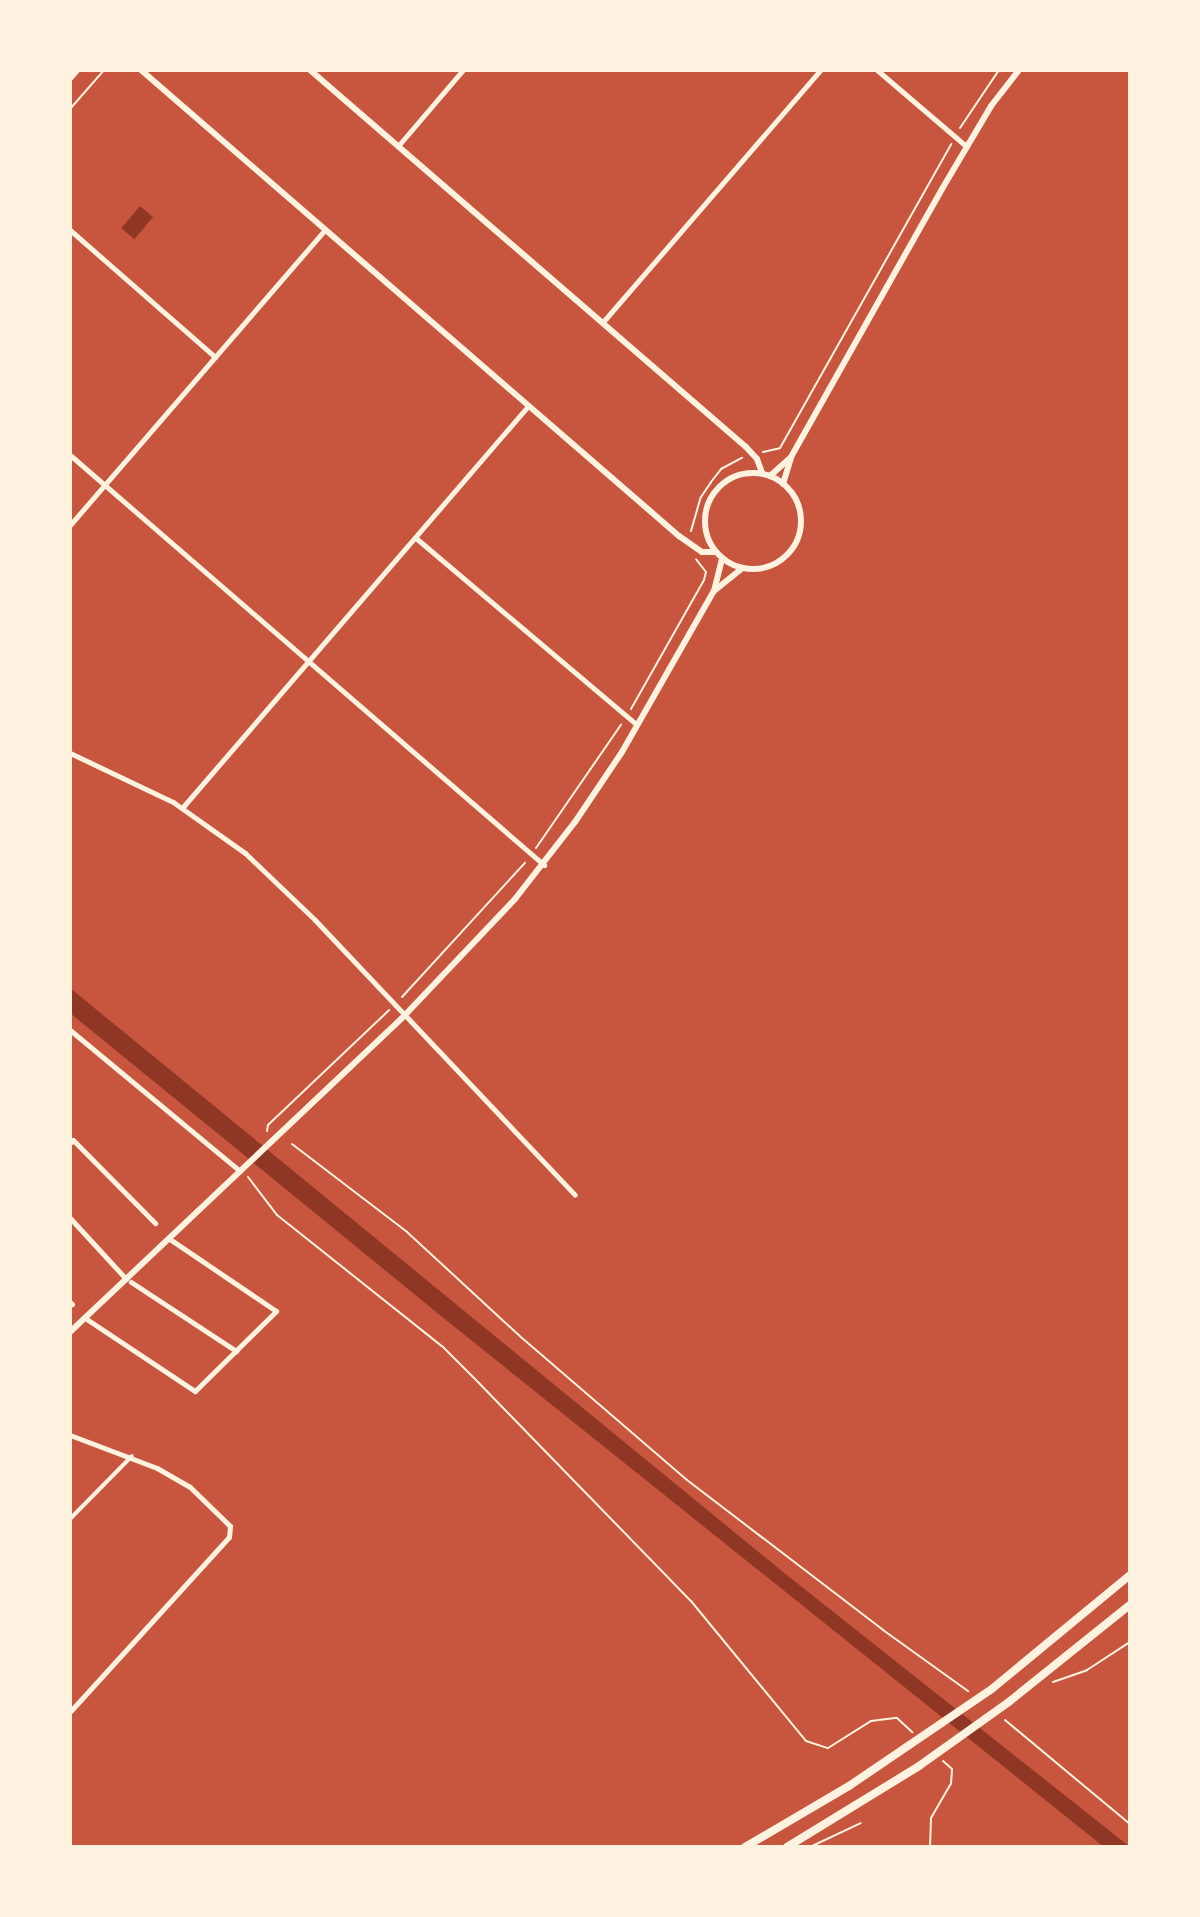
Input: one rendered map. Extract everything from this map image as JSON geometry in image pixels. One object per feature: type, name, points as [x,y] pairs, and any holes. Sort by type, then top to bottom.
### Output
[{"type":"main road","points":[[70,77],[76,70]]},
{"type":"main road","points":[[745,1847],[903,1751],[993,1688],[1130,1575]]},
{"type":"main road","points":[[787,1847],[919,1766],[1010,1701],[1130,1605]]},
{"type":"street","points":[[141,70],[691,545],[702,552],[716,552]]},
{"type":"street","points":[[310,70],[753,454],[762,473]]},
{"type":"street","points":[[398,146],[463,70]]},
{"type":"street","points":[[602,323],[820,70]]},
{"type":"street","points":[[877,70],[966,146]]},
{"type":"street","points":[[783,484],[791,457],[966,146],[1019,70]]},
{"type":"street","points":[[70,230],[215,357]]},
{"type":"street","points":[[70,525],[325,230]]},
{"type":"street","points":[[182,808],[417,539],[528,406]]},
{"type":"street","points":[[70,455],[544,865]]},
{"type":"street","points":[[770,476],[791,457]]},
{"type":"street","points":[[762,473],[770,476],[783,484],[799,507],[801,520],[796,544],[779,562],[755,569],[742,568],[716,552],[709,541],[705,517],[713,493],[732,477],[762,473]]},
{"type":"street","points":[[417,539],[637,725]]},
{"type":"street","points":[[70,1332],[405,1015],[481,938],[544,865],[600,786],[637,725],[714,591],[722,558]]},
{"type":"street","points":[[714,591],[742,568]]},
{"type":"street","points":[[70,753],[137,782],[182,808],[245,853],[395,1004],[575,1195]]},
{"type":"street","points":[[70,1030],[243,1168]]},
{"type":"street","points":[[70,1143],[73,1140],[155,1223]]},
{"type":"street","points":[[70,1218],[128,1280],[236,1351]]},
{"type":"street","points":[[85,1318],[195,1391],[276,1311],[168,1238]]},
{"type":"street","points":[[70,1435],[132,1456],[190,1487],[230,1526],[229,1537],[70,1712]]},
{"type":"street","points":[[70,1519],[132,1456]]},
{"type":"path","points":[[70,109],[104,70]]},
{"type":"path","points":[[266,1133],[268,1125],[454,945],[532,855],[627,716],[704,580],[706,572],[692,557],[691,545],[694,514],[711,482],[721,469],[753,454],[780,448],[955,137],[999,70]]},
{"type":"path","points":[[385,1004],[386,1012],[395,1024]]},
{"type":"path","points":[[292,1144],[407,1232],[522,1338],[687,1480],[904,1646],[952,1678]]},
{"type":"path","points":[[243,1168],[277,1215],[444,1348],[508,1411],[691,1601],[806,1741],[828,1748],[871,1721],[897,1718],[919,1738]]},
{"type":"path","points":[[1053,1682],[1087,1670],[1130,1642]]},
{"type":"path","points":[[1027,1736],[1130,1824]]},
{"type":"path","points":[[930,1847],[931,1818],[951,1784],[952,1769],[941,1759]]},
{"type":"path","points":[[810,1847],[861,1823]]},
{"type":"shaded area","points":[[140,206],[153,217],[134,239],[121,228]]},
{"type":"shaded area","points":[[70,988],[783,1572],[1130,1847],[1104,1847],[446,1320],[70,1013]]}]
